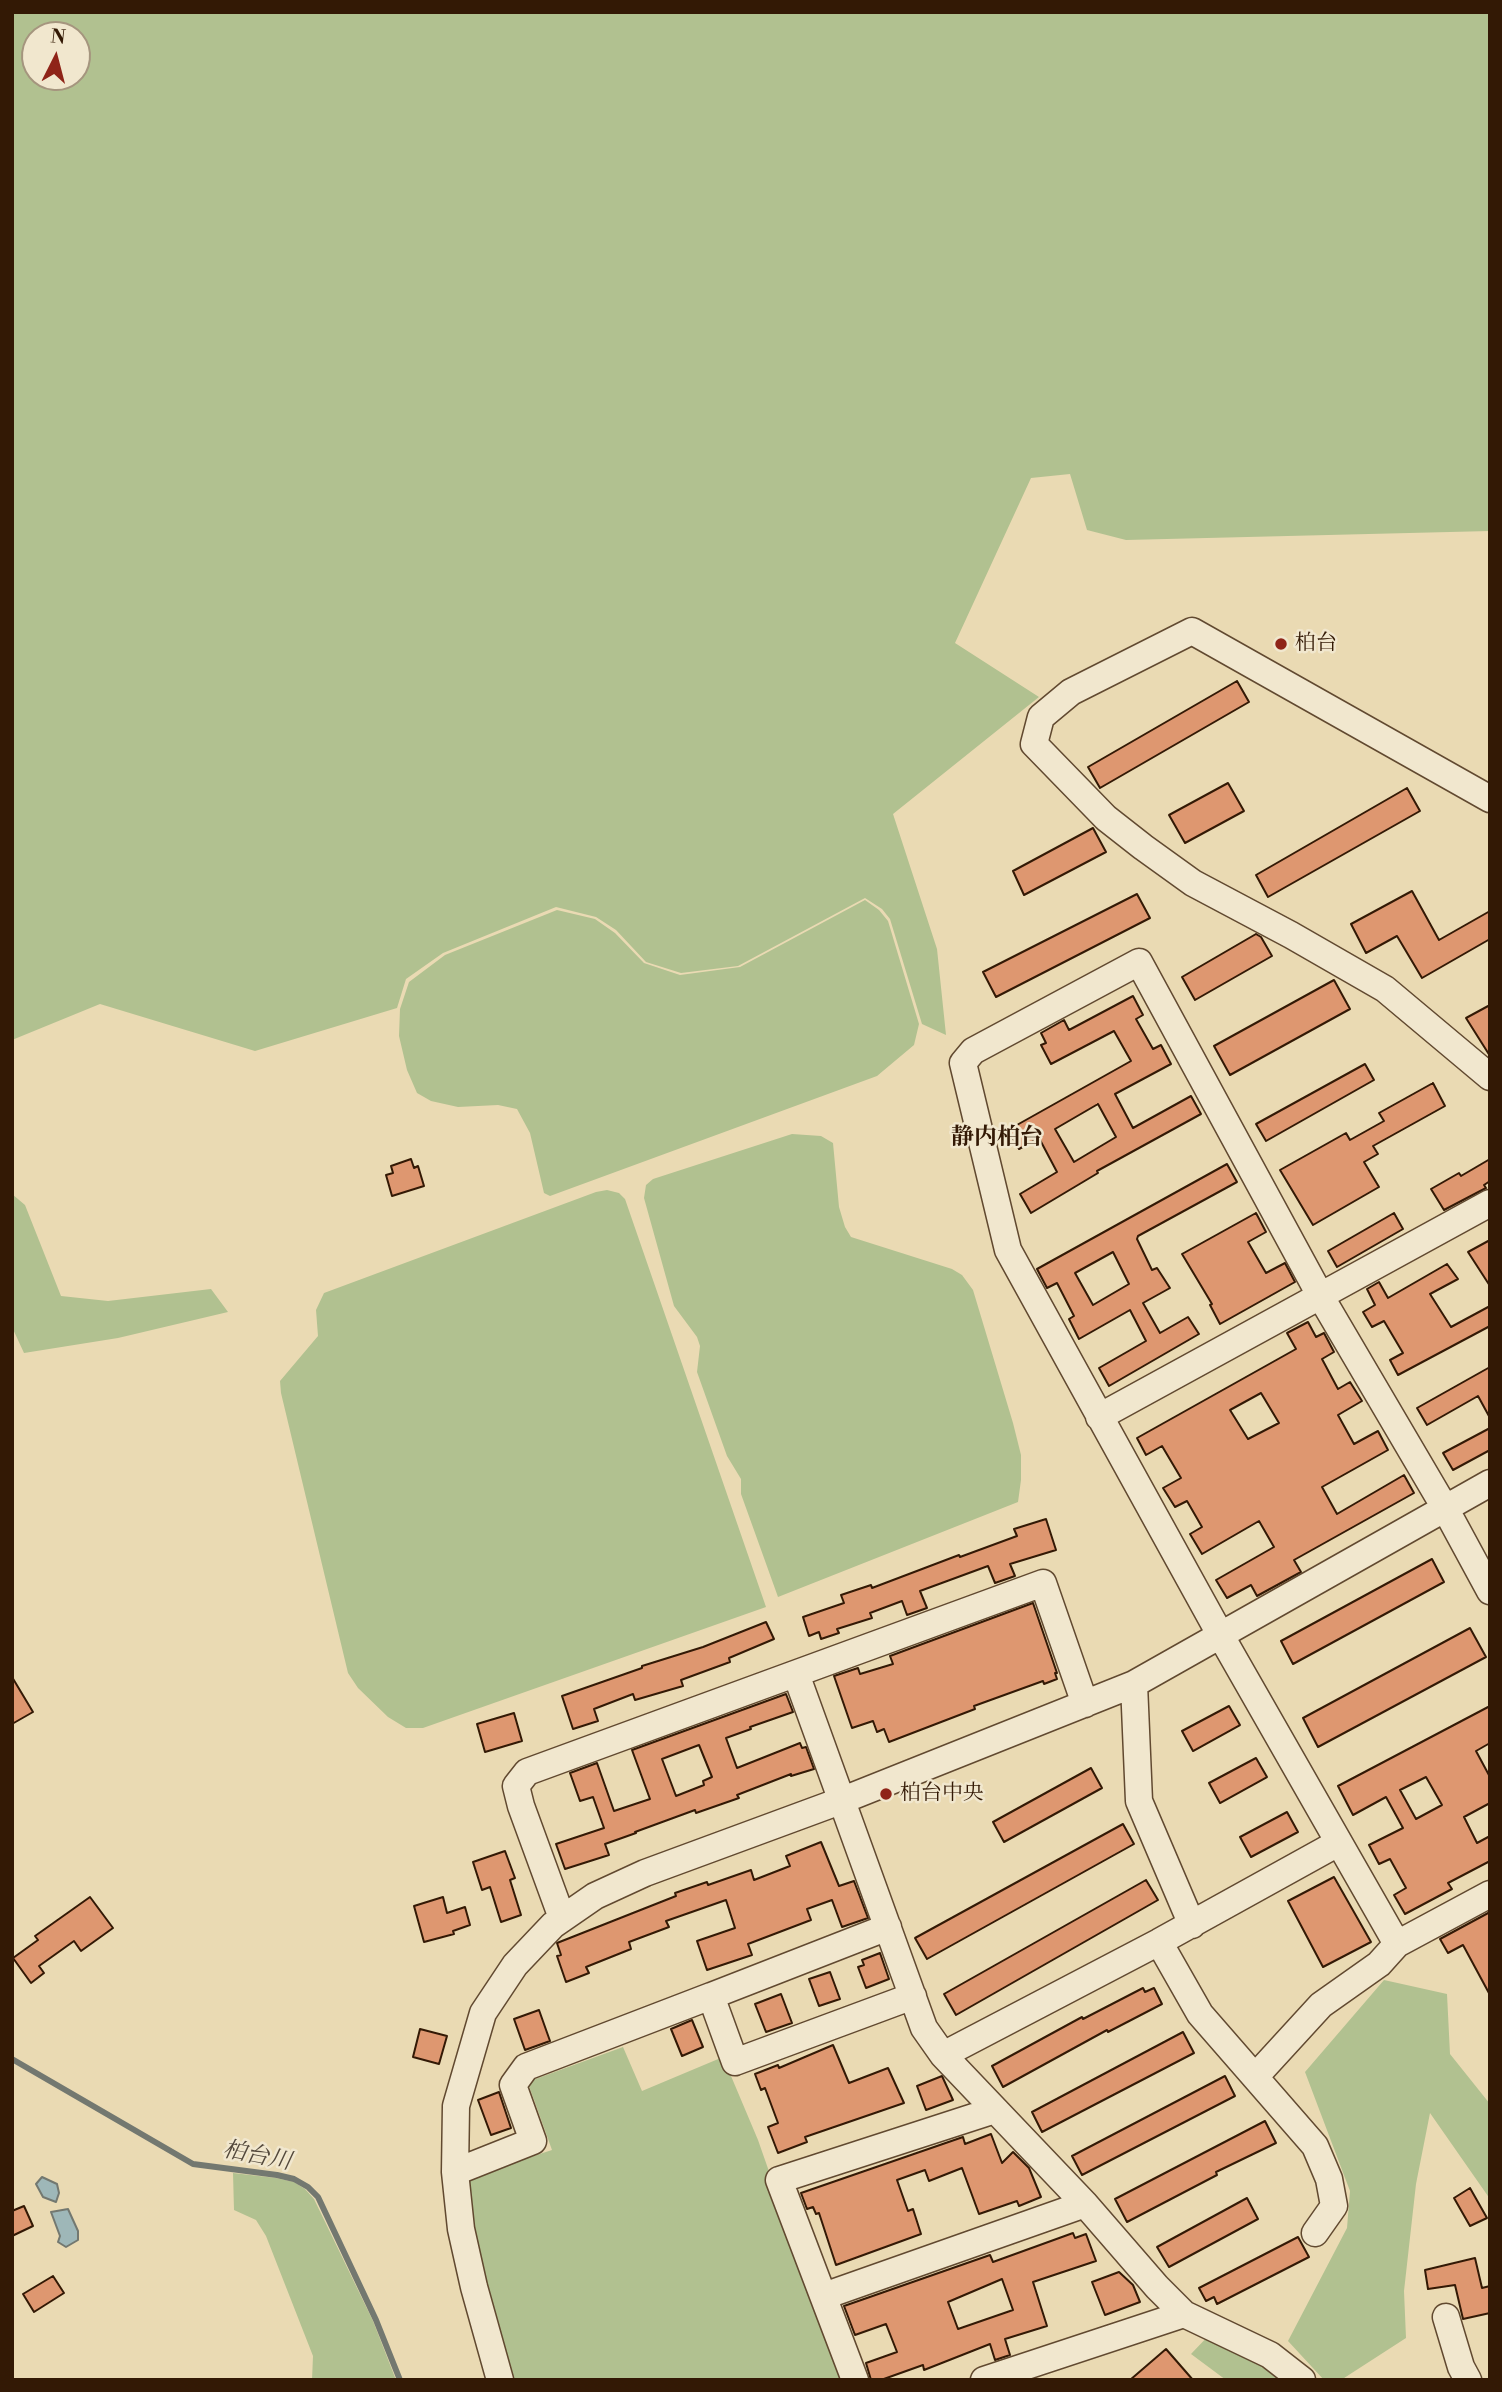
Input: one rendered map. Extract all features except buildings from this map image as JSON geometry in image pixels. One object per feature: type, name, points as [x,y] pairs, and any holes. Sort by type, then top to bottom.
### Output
[{"type":"street","points":[[1490,799],[1192,631],[1071,692],[1041,717],[1034,744],[1106,818],[1173,869],[1385,989],[1490,1077]]},
{"type":"street","points":[[1397,1944],[1221,1636],[1008,1250],[963,1063],[973,1051],[1139,962],[1321,1297],[1445,1508],[1490,1591]]},
{"type":"street","points":[[1099,1417],[1490,1203]]},
{"type":"street","points":[[500,2380],[461,2229],[455,2172],[456,2106],[483,2013],[515,1965],[553,1925],[595,1896],[645,1873],[843,1800],[1134,1684],[1490,1483]]},
{"type":"street","points":[[562,1918],[516,1786],[527,1772],[1043,1583],[1085,1704]]},
{"type":"street","points":[[796,1674],[924,2028],[943,2055],[1086,2204],[1157,2287],[1184,2314],[1270,2355],[1302,2380]]},
{"type":"street","points":[[1134,1684],[1139,1801],[1192,1925]]},
{"type":"street","points":[[943,2055],[1192,1925],[1338,1843]]},
{"type":"street","points":[[1255,2077],[1321,2005],[1379,1964],[1397,1944],[1490,1894]]},
{"type":"street","points":[[455,2172],[533,2141],[513,2085],[526,2067],[888,1927]]},
{"type":"street","points":[[1159,1942],[1200,2014],[1315,2146],[1329,2179],[1334,2206],[1315,2233]]},
{"type":"street","points":[[711,1996],[735,2062],[913,1996]]},
{"type":"street","points":[[855,2380],[779,2180],[995,2110]]},
{"type":"street","points":[[824,2296],[1086,2204]]},
{"type":"street","points":[[984,2380],[1033,2372],[1184,2314]]},
{"type":"street","points":[[1446,2317],[1461,2367],[1468,2380]]},
{"type":"green space","points":[[12,12],[1490,12],[1490,531],[1126,540],[1087,530],[1070,474],[1031,478],[955,643],[1039,697],[893,814],[937,949],[946,1035],[922,1024],[890,919],[882,909],[865,898],[738,966],[681,973],[646,962],[616,930],[596,917],[556,907],[443,953],[406,979],[397,1008],[255,1051],[100,1004],[12,1040]]},
{"type":"green space","points":[[865,900],[888,921],[919,1024],[914,1045],[877,1076],[550,1196],[544,1193],[530,1133],[517,1109],[498,1105],[458,1107],[431,1101],[417,1093],[407,1070],[399,1036],[400,1009],[409,982],[445,955],[557,910],[595,919],[615,933],[644,963],[680,975],[740,967]]},
{"type":"green space","points":[[792,1134],[821,1136],[833,1143],[839,1207],[851,1237],[952,1269],[962,1275],[973,1290],[1013,1423],[1021,1455],[1021,1480],[1018,1502],[778,1597],[741,1494],[741,1479],[727,1456],[697,1372],[700,1346],[697,1337],[674,1306],[644,1198],[646,1185],[653,1179]]},
{"type":"green space","points":[[607,1190],[619,1193],[625,1199],[766,1607],[423,1728],[406,1728],[388,1717],[358,1688],[348,1673],[280,1381],[318,1336],[316,1310],[324,1293]]},
{"type":"green space","points":[[12,1194],[25,1205],[61,1296],[108,1301],[211,1289],[228,1312],[118,1338],[24,1353],[12,1327]]},
{"type":"green space","points":[[1384,1980],[1447,1994],[1450,2054],[1490,2104],[1490,2199],[1430,2113],[1416,2184],[1404,2291],[1406,2338],[1341,2380],[1324,2380],[1288,2341],[1347,2228],[1350,2191],[1305,2072]]},
{"type":"green space","points":[[623,2047],[642,2091],[723,2057],[758,2140],[842,2380],[510,2380],[466,2219],[469,2177],[552,2150],[529,2086],[530,2081]]},
{"type":"green space","points":[[233,2173],[294,2182],[314,2199],[373,2321],[396,2380],[312,2380],[313,2356],[266,2236],[256,2220],[234,2210]]},
{"type":"green space","points":[[1212,2332],[1287,2380],[1226,2380],[1191,2354]]},
{"type":"water","points":[[42,2177],[57,2184],[59,2193],[56,2202],[43,2197],[36,2184]]},
{"type":"water","points":[[68,2209],[78,2231],[78,2240],[66,2247],[58,2242],[60,2236],[51,2212]]},
{"type":"waterway","name":"柏台川","points":[[12,2059],[193,2164],[277,2175],[294,2179],[308,2187],[318,2197],[376,2320],[400,2380]]},
{"type":"place","name":"柏台","points":[[1281,644]]},
{"type":"place","name":"柏台中央","points":[[886,1794]]},
{"type":"district","name":"静内柏台","points":[[997,1138]]}]
